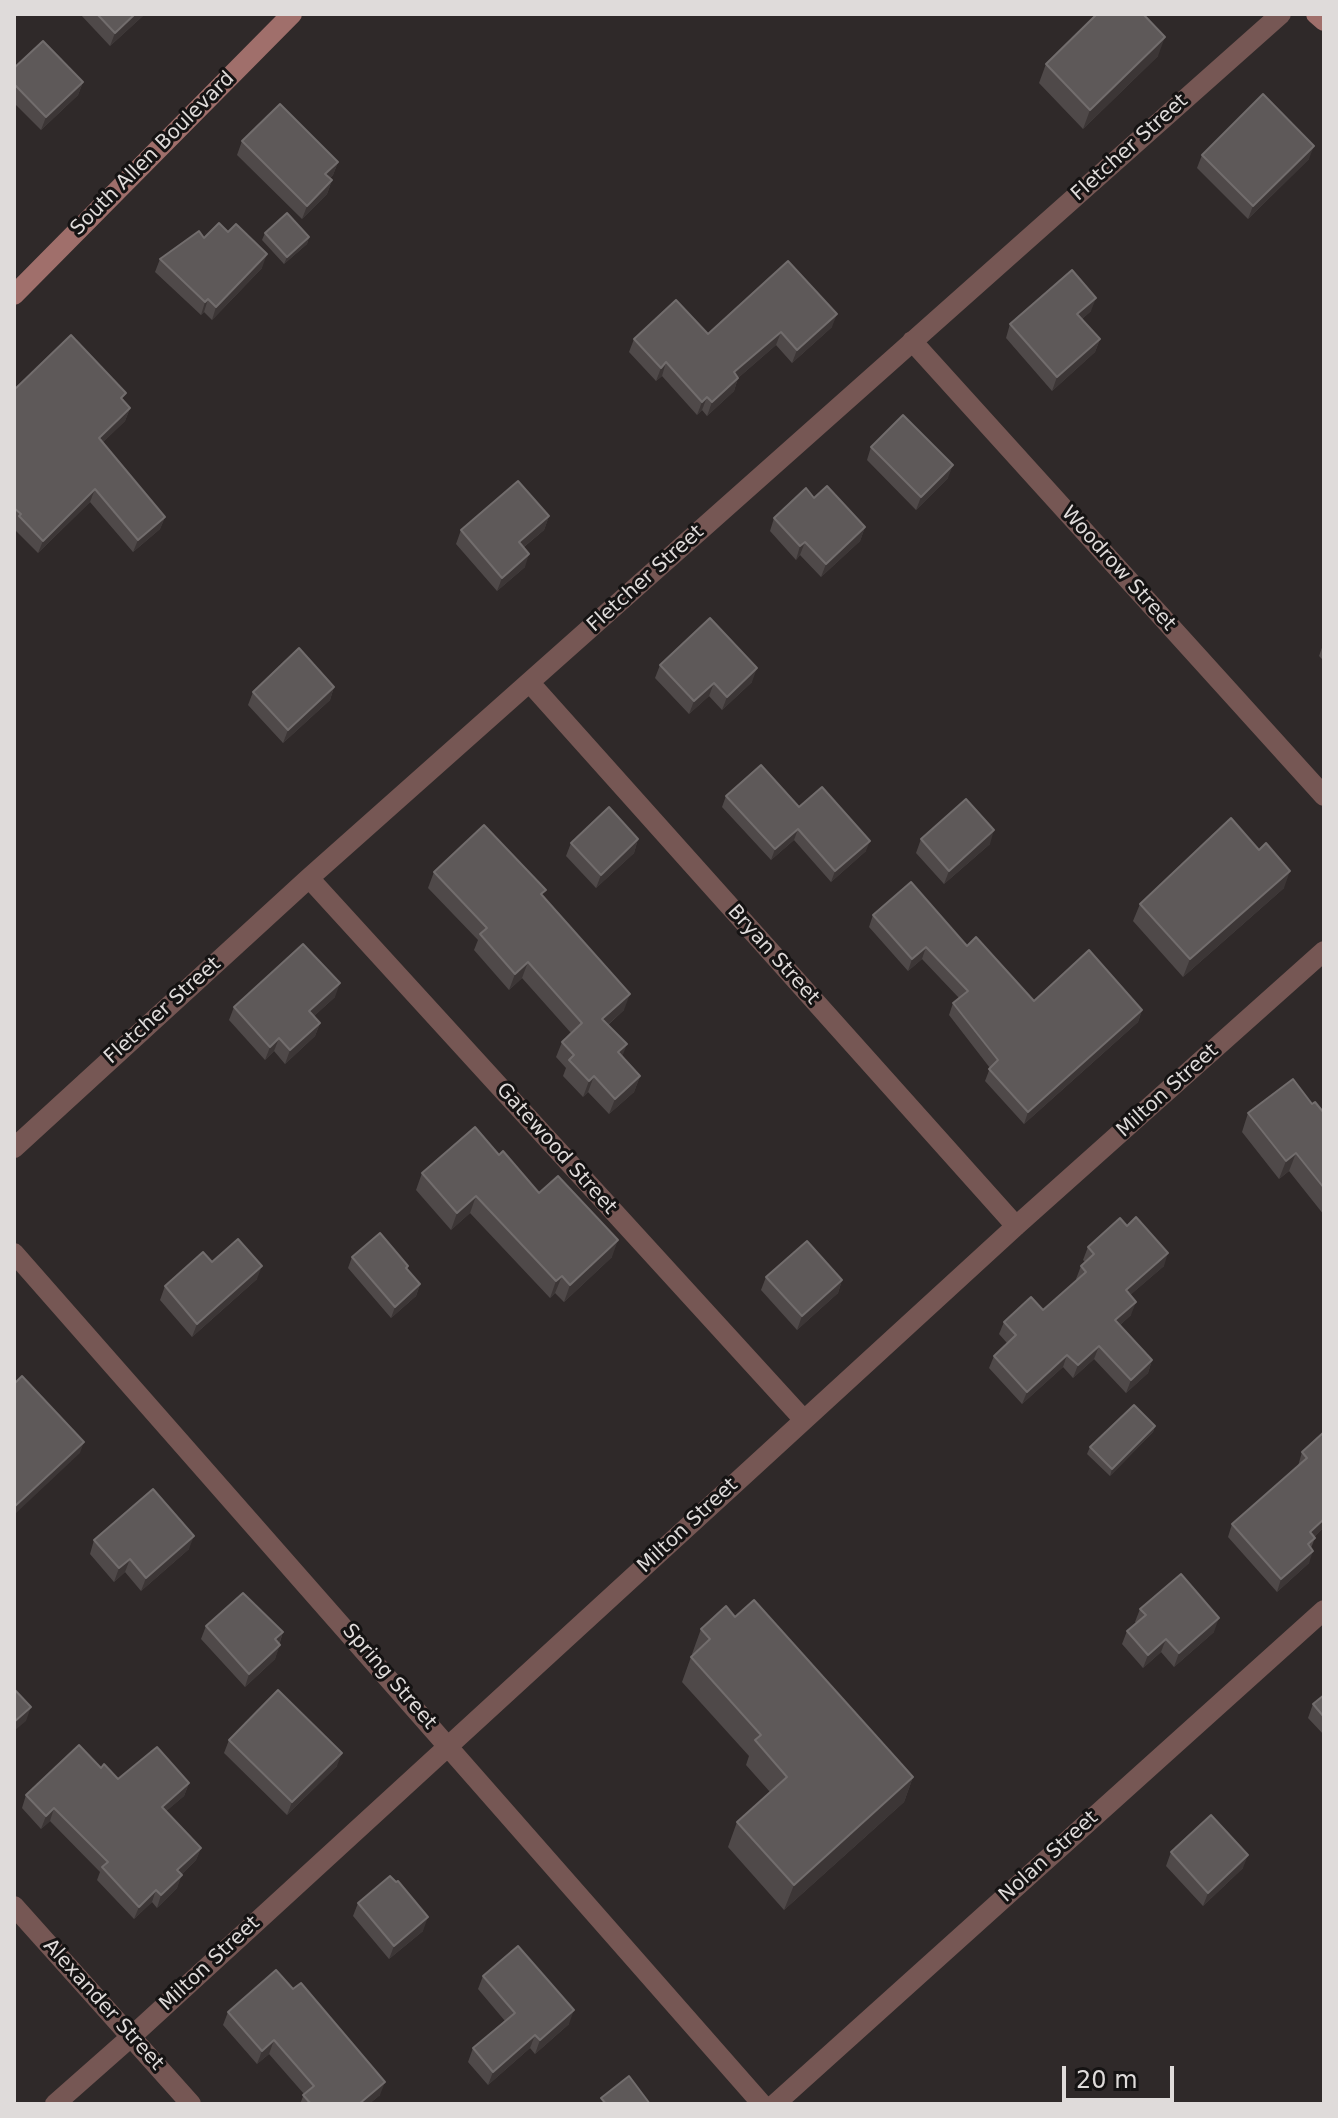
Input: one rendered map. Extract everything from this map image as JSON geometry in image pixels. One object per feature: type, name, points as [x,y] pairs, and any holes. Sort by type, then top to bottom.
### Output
[{"type":"street","name":"South Allen Boulevard","points":[[14,295],[292,14]]},
{"type":"street","name":"Fletcher Street","points":[[14,1148],[309,878],[1281,14]]},
{"type":"street","points":[[1316,14],[1324,21]]},
{"type":"street","name":"Woodrow Street","points":[[912,341],[1324,796]]},
{"type":"street","name":"Bryan Street","points":[[530,683],[1016,1226]]},
{"type":"street","name":"Gatewood Street","points":[[309,878],[804,1420]]},
{"type":"street","name":"Milton Street","points":[[55,2104],[1016,1226],[1324,951]]},
{"type":"street","name":"Spring Street","points":[[14,1253],[762,2104]]},
{"type":"street","name":"Nolan Street","points":[[775,2104],[1324,1610]]},
{"type":"street","name":"Alexander Street","points":[[14,1906],[191,2104]]},
{"type":"building","points":[[97,14],[135,14],[115,33]]},
{"type":"building","points":[[1097,14],[1143,14],[1165,37],[1090,110],[1046,64]]},
{"type":"building","points":[[43,41],[83,82],[46,117],[14,84],[14,68]]},
{"type":"building","points":[[1263,94],[1314,146],[1253,206],[1202,155]]},
{"type":"building","points":[[280,104],[338,162],[325,174],[332,180],[307,206],[242,141]]},
{"type":"building","points":[[287,213],[309,237],[287,257],[265,233]]},
{"type":"building","points":[[219,223],[228,232],[236,224],[267,254],[216,307],[208,299],[205,302],[160,259],[199,231],[204,238]]},
{"type":"building","points":[[788,261],[837,314],[797,350],[781,332],[734,372],[738,378],[712,402],[707,397],[702,402],[666,362],[661,368],[634,339],[676,300],[708,334]]},
{"type":"building","points":[[1072,270],[1096,298],[1077,314],[1100,339],[1057,377],[1010,324]]},
{"type":"building","points":[[71,335],[126,393],[121,398],[130,408],[99,438],[165,517],[138,540],[95,489],[43,541],[14,508],[14,390]]},
{"type":"building","points":[[903,415],[953,465],[921,497],[871,447]]},
{"type":"building","points":[[518,481],[549,516],[519,542],[529,554],[502,578],[461,530]]},
{"type":"building","points":[[827,486],[865,527],[826,564],[805,542],[800,546],[774,518],[806,488],[814,498]]},
{"type":"building","points":[[710,618],[757,668],[727,697],[714,683],[694,701],[660,665]]},
{"type":"building","points":[[299,648],[334,687],[288,730],[253,692]]},
{"type":"building","points":[[761,765],[799,807],[822,787],[870,841],[835,871],[798,829],[775,849],[726,796]]},
{"type":"building","points":[[966,799],[994,830],[949,871],[921,839]]},
{"type":"building","points":[[609,807],[638,839],[601,875],[571,843]]},
{"type":"building","points":[[1231,818],[1259,850],[1266,843],[1290,871],[1190,959],[1140,904]]},
{"type":"building","points":[[484,825],[546,890],[541,894],[630,994],[602,1019],[627,1044],[618,1052],[640,1076],[615,1099],[594,1076],[589,1081],[569,1060],[574,1055],[562,1042],[582,1023],[528,962],[515,974],[480,934],[487,928],[434,872]]},
{"type":"building","points":[[911,882],[967,946],[976,937],[1034,1001],[1089,950],[1142,1010],[1028,1112],[989,1069],[998,1060],[953,1003],[968,991],[926,947],[912,959],[873,915]]},
{"type":"building","points":[[303,944],[340,983],[309,1011],[320,1023],[290,1050],[279,1038],[270,1047],[234,1007]]},
{"type":"building","points":[[1293,1079],[1312,1104],[1315,1102],[1324,1113],[1324,1188],[1296,1153],[1286,1161],[1248,1113]]},
{"type":"building","points":[[475,1127],[499,1155],[503,1151],[539,1193],[558,1176],[618,1240],[570,1285],[562,1276],[556,1281],[476,1196],[457,1213],[422,1173]]},
{"type":"building","points":[[1136,1217],[1168,1253],[1126,1290],[1136,1302],[1115,1320],[1152,1360],[1131,1380],[1099,1346],[1078,1365],[1067,1355],[1027,1392],[994,1356],[1016,1335],[1004,1322],[1031,1297],[1043,1310],[1086,1272],[1081,1266],[1094,1254],[1088,1247],[1120,1218],[1127,1226]]},
{"type":"building","points":[[380,1233],[420,1284],[395,1307],[352,1257]]},
{"type":"building","points":[[238,1239],[262,1266],[197,1324],[165,1286],[203,1252],[212,1262]]},
{"type":"building","points":[[807,1241],[842,1280],[802,1316],[766,1277]]},
{"type":"building","points":[[22,1376],[84,1442],[14,1507],[14,1384]]},
{"type":"building","points":[[1134,1405],[1155,1426],[1112,1469],[1090,1447]]},
{"type":"building","points":[[1324,1432],[1324,1519],[1310,1532],[1315,1538],[1308,1544],[1313,1551],[1281,1579],[1232,1524],[1307,1458],[1302,1452]]},
{"type":"building","points":[[153,1489],[194,1536],[146,1578],[130,1559],[119,1568],[94,1540]]},
{"type":"building","points":[[1181,1574],[1219,1618],[1179,1653],[1166,1639],[1148,1655],[1127,1631],[1146,1615],[1140,1609]]},
{"type":"building","points":[[243,1593],[283,1632],[275,1639],[280,1645],[249,1674],[206,1626]]},
{"type":"building","points":[[754,1600],[913,1777],[794,1885],[737,1822],[787,1777],[755,1740],[761,1735],[691,1657],[710,1639],[701,1629],[726,1606],[735,1617]]},
{"type":"building","points":[[14,1689],[31,1707],[14,1722]]},
{"type":"building","points":[[278,1690],[342,1753],[292,1802],[229,1740]]},
{"type":"building","points":[[1324,1695],[1324,1717],[1313,1704]]},
{"type":"building","points":[[79,1745],[101,1768],[104,1764],[118,1779],[157,1747],[189,1783],[162,1807],[201,1848],[177,1870],[182,1875],[161,1895],[156,1890],[139,1907],[102,1867],[108,1862],[54,1808],[46,1816],[26,1795]]},
{"type":"building","points":[[1211,1815],[1248,1855],[1208,1893],[1171,1852]]},
{"type":"building","points":[[390,1876],[398,1881],[428,1917],[394,1946],[358,1903]]},
{"type":"building","points":[[518,1946],[574,2010],[540,2040],[535,2035],[493,2072],[473,2048],[515,2013],[483,1976]]},
{"type":"building","points":[[276,1970],[293,1989],[301,1983],[385,2082],[359,2104],[311,2104],[303,2095],[314,2086],[274,2040],[262,2051],[228,2012]]},
{"type":"building","points":[[629,2076],[650,2104],[606,2104],[601,2098]]}]
